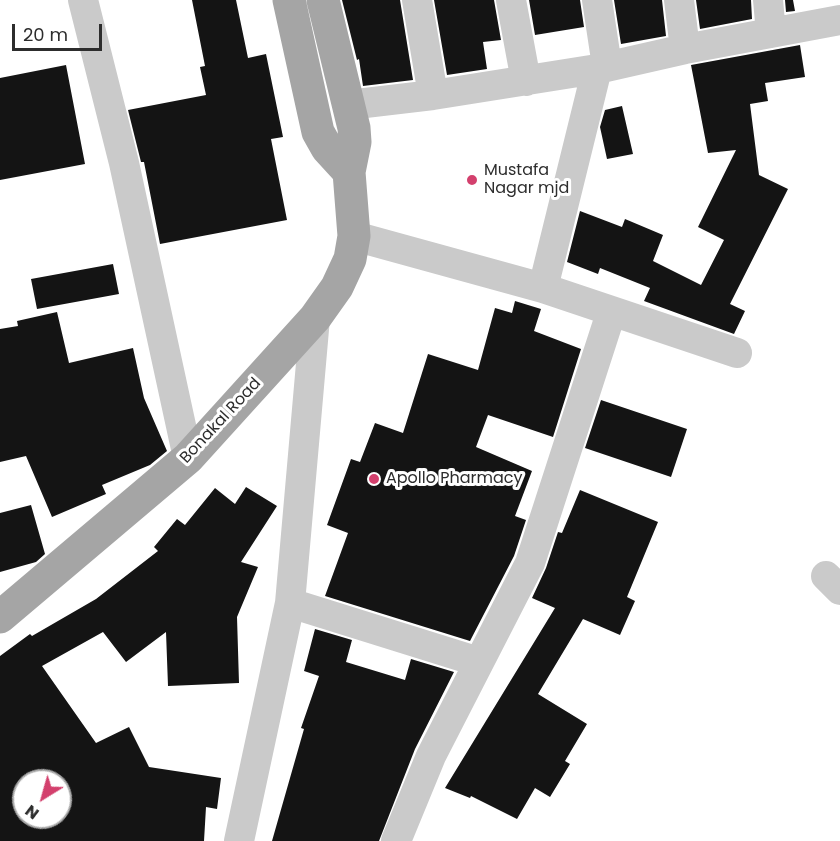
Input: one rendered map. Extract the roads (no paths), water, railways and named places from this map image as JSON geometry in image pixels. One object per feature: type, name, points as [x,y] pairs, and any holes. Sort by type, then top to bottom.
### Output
[{"type":"main road","points":[[289,0],[318,132],[327,148],[349,172]]},
{"type":"main road","name":"Bonakal Road","points":[[0,617],[188,458],[315,318],[337,287],[350,259],[354,236],[349,172],[355,142],[323,0]]},
{"type":"street","points":[[83,0],[124,163],[188,458]]},
{"type":"street","points":[[417,0],[433,95]]},
{"type":"street","points":[[511,0],[526,81]]},
{"type":"street","points":[[543,288],[602,68],[597,0]]},
{"type":"street","points":[[679,0],[685,49]]},
{"type":"street","points":[[768,0],[771,33]]},
{"type":"street","points":[[348,105],[433,95],[602,68],[685,49],[840,20]]},
{"type":"street","points":[[354,236],[543,288],[611,313],[737,353]]},
{"type":"street","points":[[396,841],[431,756],[530,563],[611,313]]},
{"type":"street","points":[[239,841],[290,603],[315,318]]},
{"type":"street","points":[[290,603],[479,662]]},
{"type":"place","name":"Mustafa Nagar mjd","points":[[472,180]]},
{"type":"place","name":"Apollo Pharmacy","points":[[374,479]]}]
